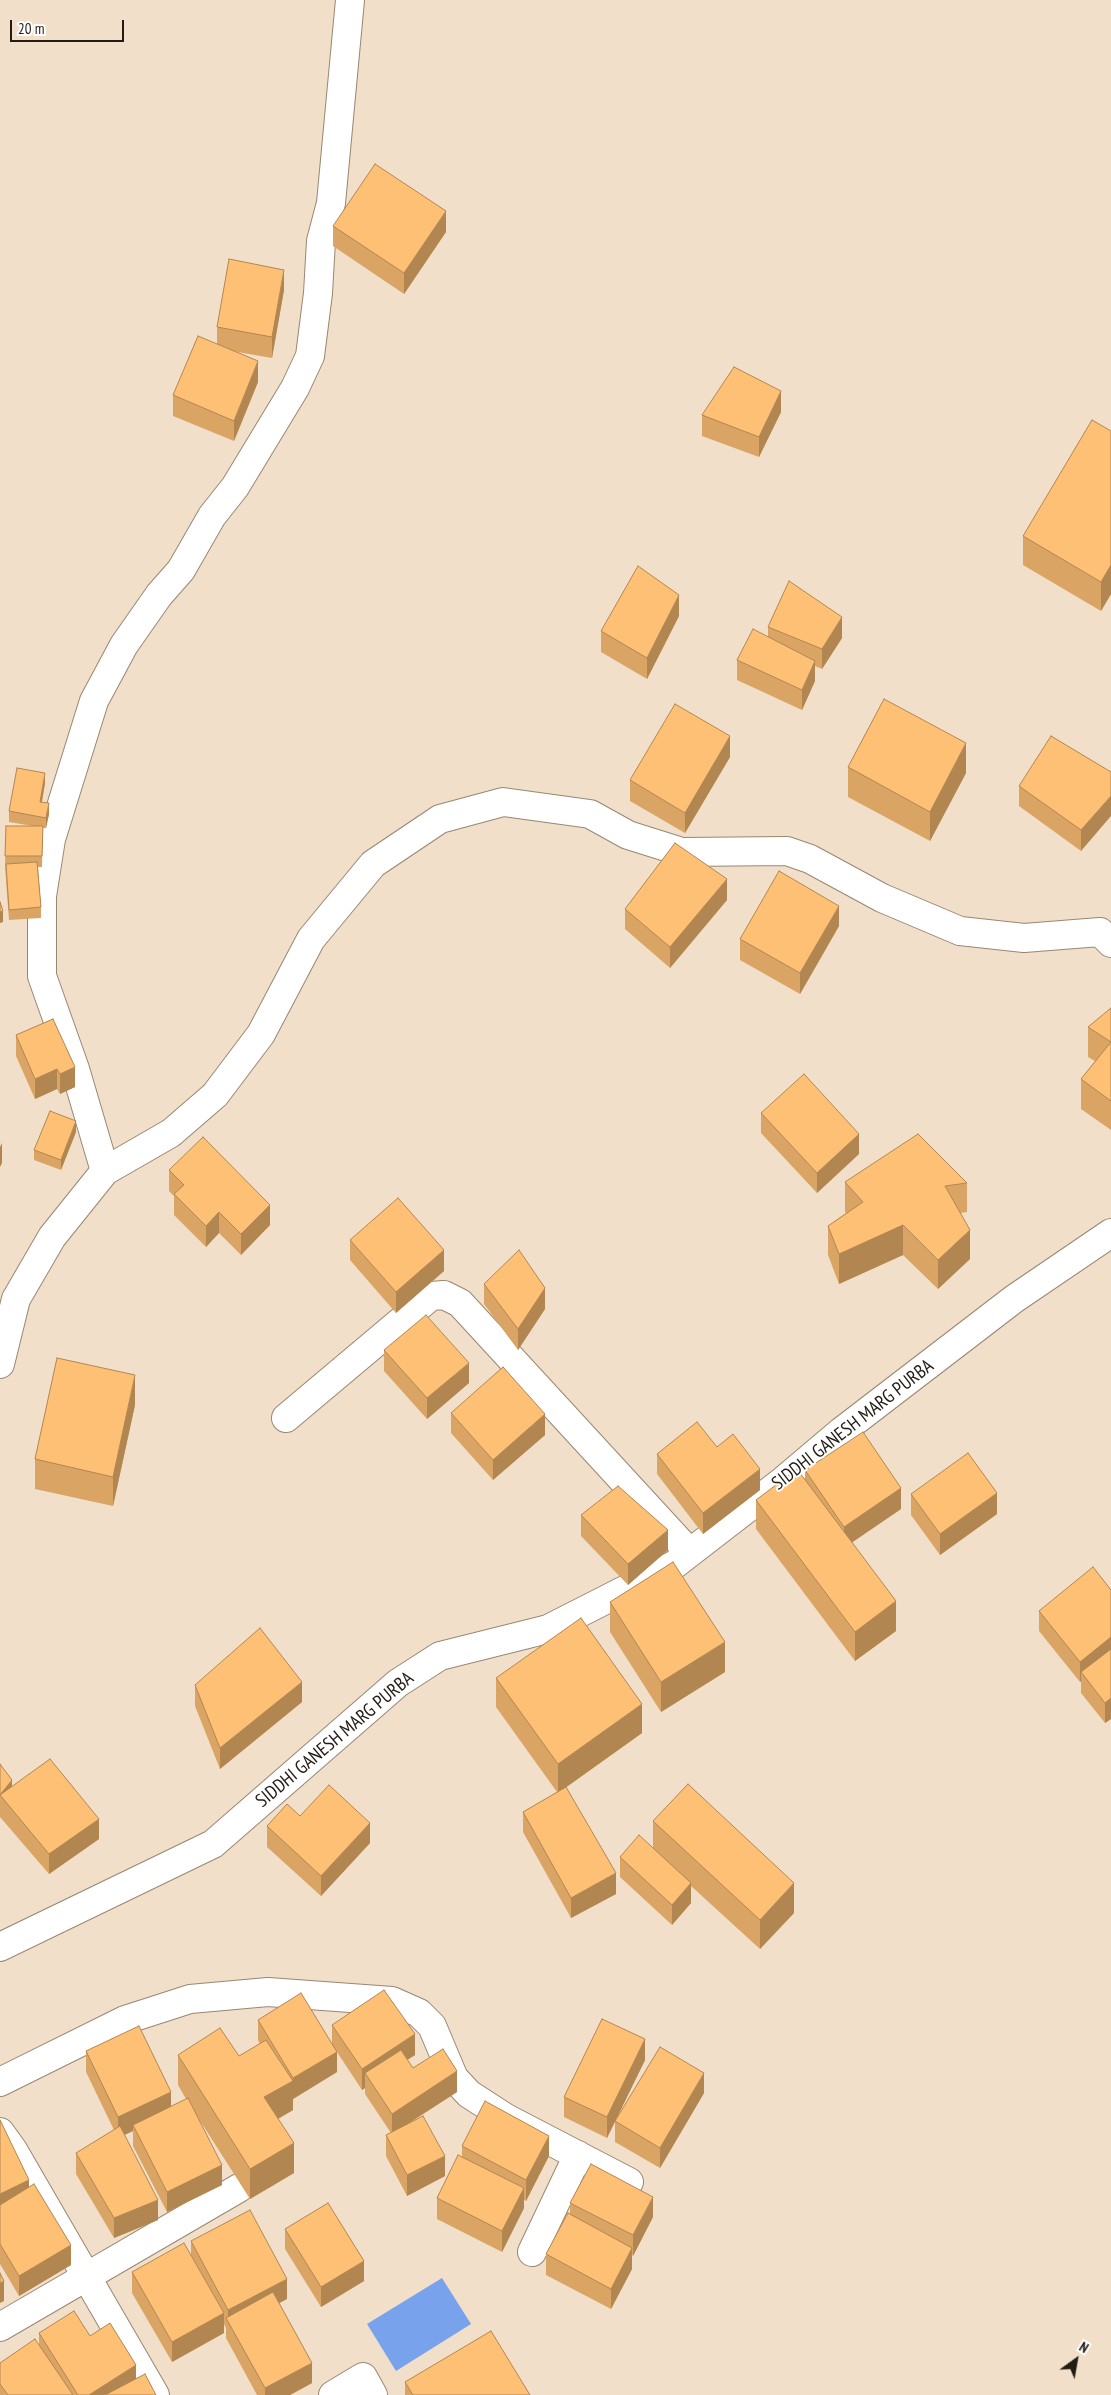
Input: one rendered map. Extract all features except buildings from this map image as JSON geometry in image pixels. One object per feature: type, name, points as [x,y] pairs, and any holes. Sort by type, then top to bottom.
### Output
[{"type":"street","points":[[105,1171],[76,1069],[42,976],[42,896],[51,839],[94,701],[124,645],[159,595],[180,570],[212,516],[244,473],[295,388],[310,356],[318,293],[321,241],[331,203],[350,0]]},
{"type":"street","points":[[0,1364],[16,1299],[52,1237],[105,1171],[171,1133],[215,1095],[262,1034],[311,940],[373,864],[440,819],[503,802],[590,814],[628,835],[682,852],[788,850],[810,859],[882,898],[960,931],[1024,938],[1107,934]]},
{"type":"street","name":"SIDDHI GANESH MARG PURBA","points":[[0,1947],[213,1844],[398,1683],[440,1656],[548,1629],[674,1565],[784,1480],[842,1430],[1014,1299],[1111,1233]]},
{"type":"street","points":[[286,1418],[431,1296],[444,1295],[460,1303],[689,1552]]},
{"type":"street","points":[[0,2082],[125,2020],[190,1999],[268,1992],[392,2001],[419,2013],[432,2026],[454,2078],[469,2094],[506,2118],[629,2182]]},
{"type":"street","points":[[0,2132],[13,2150],[155,2395]]},
{"type":"street","points":[[532,2252],[578,2155]]},
{"type":"street","points":[[0,2327],[239,2188]]},
{"type":"street","points":[[333,2395],[363,2377],[374,2395]]},
{"type":"water","points":[[442,2278],[471,2324],[396,2371],[367,2324]]}]
